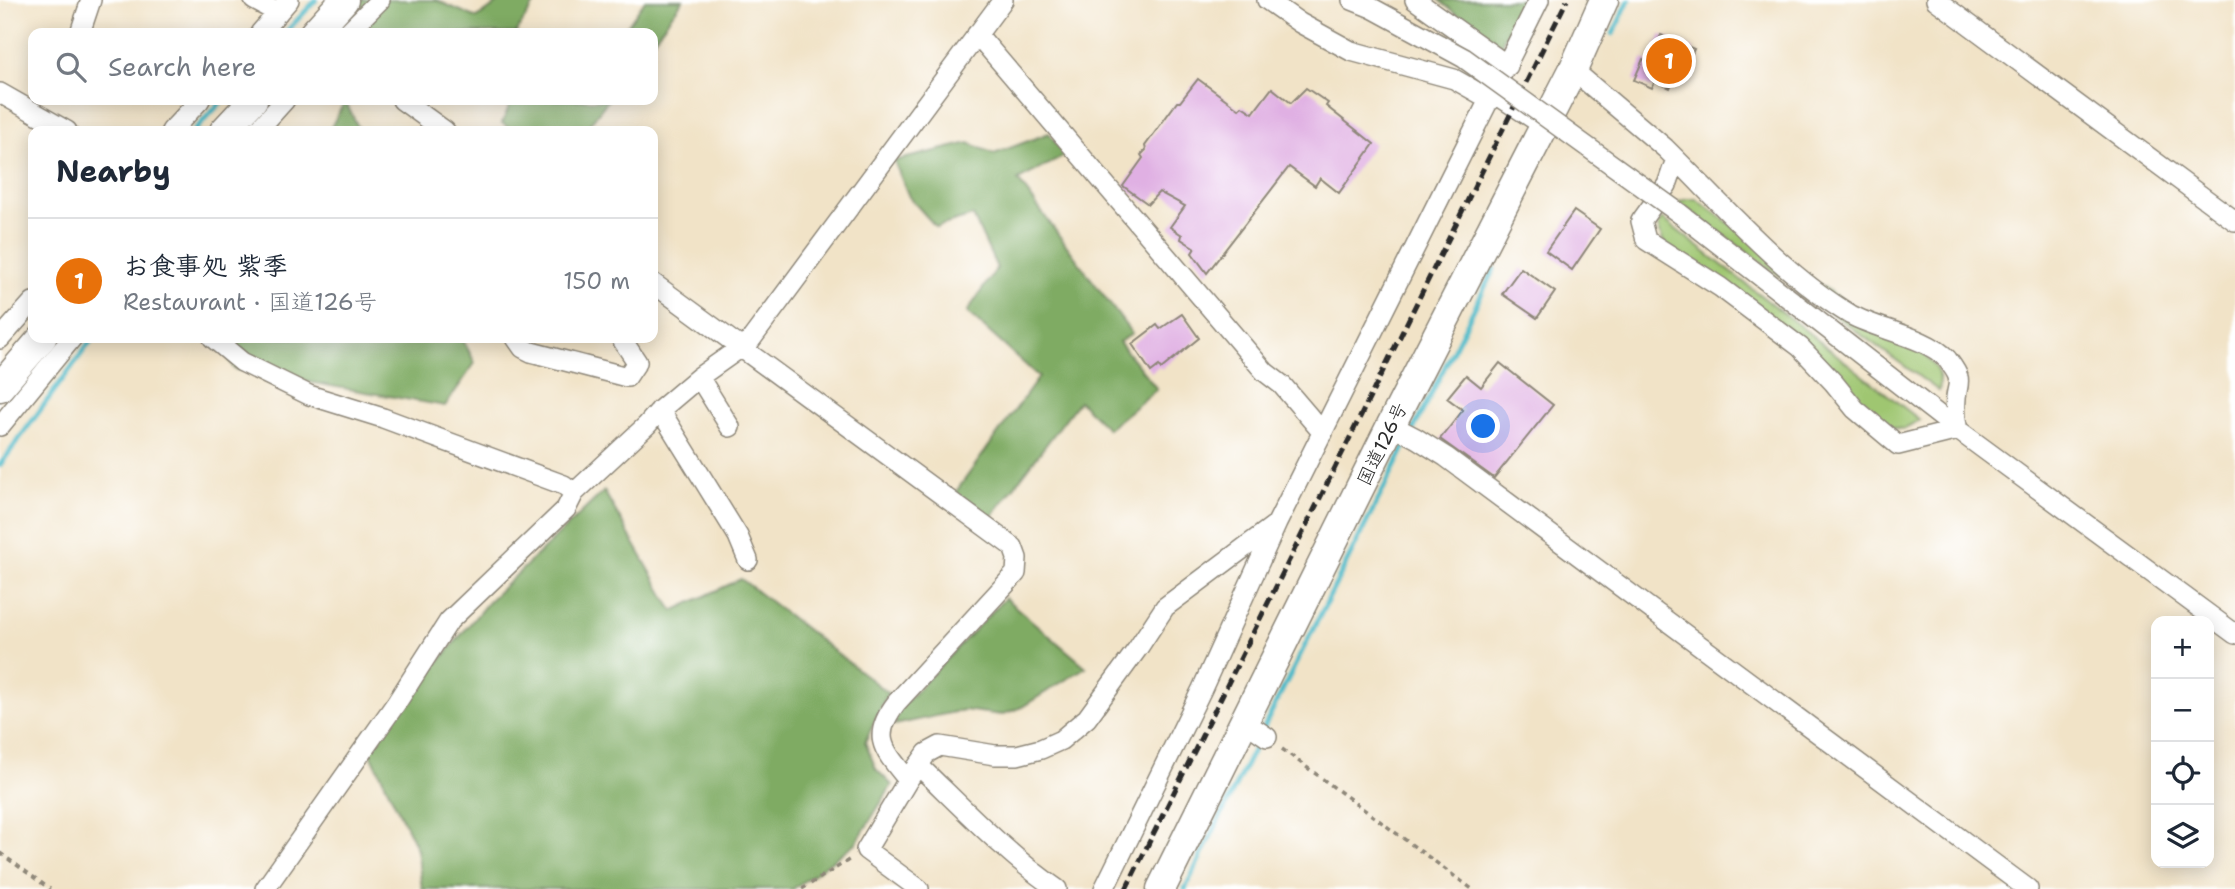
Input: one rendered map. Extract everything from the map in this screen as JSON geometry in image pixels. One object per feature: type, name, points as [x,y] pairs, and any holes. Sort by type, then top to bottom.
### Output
[{"type":"highway","points":[[319,28],[344,0]]},
{"type":"highway","name":"国道126号","points":[[1161,889],[1256,730],[1405,432],[1544,125],[1573,70],[1604,0]]},
{"type":"highway","points":[[230,126],[248,105]]},
{"type":"highway","points":[[0,387],[38,343]]},
{"type":"street","points":[[82,28],[91,0]]},
{"type":"street","points":[[254,0],[284,6]]},
{"type":"street","points":[[352,28],[380,0]]},
{"type":"street","points":[[265,889],[397,702],[449,621],[566,509],[574,493],[660,410],[699,377],[750,341],[1003,0]]},
{"type":"street","points":[[1267,0],[1300,23],[1351,51],[1454,79],[1493,96],[1544,125]]},
{"type":"street","points":[[1352,0],[1464,58],[1679,214],[1958,430],[2235,634]]},
{"type":"street","points":[[1415,0],[1508,66]]},
{"type":"street","points":[[1104,889],[1202,690],[1277,523],[1539,0]]},
{"type":"street","points":[[1936,0],[2235,221]]},
{"type":"street","points":[[264,28],[284,6]]},
{"type":"street","points":[[977,34],[1265,372],[1282,385],[1323,433]]},
{"type":"street","points":[[1573,70],[1676,159],[1731,216],[1783,263],[1826,297],[1852,315],[1897,335],[1928,344],[1947,360],[1958,377],[1955,415],[1958,430]]},
{"type":"street","points":[[0,93],[58,126]]},
{"type":"street","points":[[176,126],[195,105]]},
{"type":"street","points":[[262,126],[280,105]]},
{"type":"street","points":[[409,105],[438,126]]},
{"type":"street","points":[[1676,159],[1667,185],[1641,221],[1646,240],[1720,287],[1800,347],[1856,409],[1898,445],[1958,430]]},
{"type":"street","points":[[658,287],[1013,547],[1017,558],[1016,573],[897,702],[884,719],[882,734],[885,752],[979,824],[1038,876],[1057,889]]},
{"type":"street","points":[[0,339],[28,308]]},
{"type":"street","points":[[0,426],[68,343]]},
{"type":"street","points":[[219,343],[242,362],[309,395],[383,418],[564,485],[574,493]]},
{"type":"street","points":[[520,343],[531,352],[627,377],[637,362],[624,343]]},
{"type":"street","points":[[699,377],[730,427]]},
{"type":"street","points":[[660,410],[738,536],[748,560]]},
{"type":"street","points":[[1405,432],[1458,466],[2028,889]]},
{"type":"street","points":[[919,889],[866,850],[927,753],[940,746],[995,755],[1017,755],[1061,740],[1087,718],[1165,607],[1277,523]]},
{"type":"path","points":[[1256,730],[1472,889]]},
{"type":"path","points":[[802,889],[866,850]]},
{"type":"path","points":[[0,853],[50,889]]},
{"type":"green space","points":[[357,0],[436,0],[477,18],[502,0],[537,0],[519,28],[328,28]]},
{"type":"green space","points":[[645,0],[683,0],[658,33],[658,28],[625,28]]},
{"type":"green space","points":[[1439,0],[1521,0],[1499,49]]},
{"type":"green space","points":[[343,105],[347,105],[358,126],[332,126]]},
{"type":"green space","points":[[510,105],[604,105],[588,126],[506,126],[502,123]]},
{"type":"green space","points":[[1049,133],[1065,156],[1018,180],[1132,334],[1119,342],[1157,389],[1108,429],[1079,401],[989,520],[955,493],[1039,377],[967,312],[997,268],[973,216],[936,227],[909,197],[894,161],[969,143],[994,154]]},
{"type":"green space","points":[[1696,199],[1921,352],[1936,369],[1940,379],[1939,391],[1678,202]]},
{"type":"green space","points":[[1663,219],[1920,420],[1903,429],[1889,427],[1664,243],[1659,231],[1659,222]]},
{"type":"green space","points":[[222,343],[465,343],[475,363],[445,406],[234,369]]},
{"type":"green space","points":[[604,491],[673,611],[741,579],[888,693],[865,742],[876,769],[892,785],[856,843],[793,889],[422,889],[417,849],[368,748],[488,602]]},
{"type":"green space","points":[[1005,598],[1086,667],[1022,707],[1001,715],[964,710],[895,725],[899,709]]},
{"type":"building","points":[[1661,35],[1694,49],[1680,78],[1675,76],[1670,88],[1655,81],[1652,88],[1634,80],[1643,59],[1649,62]]},
{"type":"building","points":[[1198,79],[1239,109],[1242,106],[1253,113],[1272,88],[1291,103],[1306,88],[1328,103],[1326,106],[1374,144],[1339,193],[1320,178],[1315,186],[1289,167],[1207,273],[1192,253],[1195,248],[1181,239],[1182,235],[1170,227],[1185,206],[1159,192],[1148,204],[1123,186],[1143,158],[1141,155],[1146,150],[1145,146],[1177,102],[1180,102]]},
{"type":"building","points":[[1574,211],[1600,229],[1572,270],[1546,251]]},
{"type":"building","points":[[1521,268],[1555,292],[1537,318],[1502,294]]},
{"type":"building","points":[[1182,314],[1199,338],[1161,369],[1159,366],[1151,372],[1132,344],[1157,325],[1160,329]]},
{"type":"building","points":[[1500,363],[1553,405],[1494,478],[1440,439],[1463,410],[1447,398],[1466,375],[1481,387]]},
{"type":"waterway","points":[[290,28],[316,0]]},
{"type":"waterway","points":[[1613,34],[1629,0]]},
{"type":"waterway","points":[[199,126],[218,105]]},
{"type":"waterway","points":[[1263,729],[1494,269]]},
{"type":"waterway","points":[[0,465],[89,343]]},
{"type":"waterway","points":[[1185,889],[1259,738]]},
{"type":"railway","points":[[1126,889],[1567,0]]},
{"type":"place","name":"お食事処 紫季","points":[[1669,61]]}]
